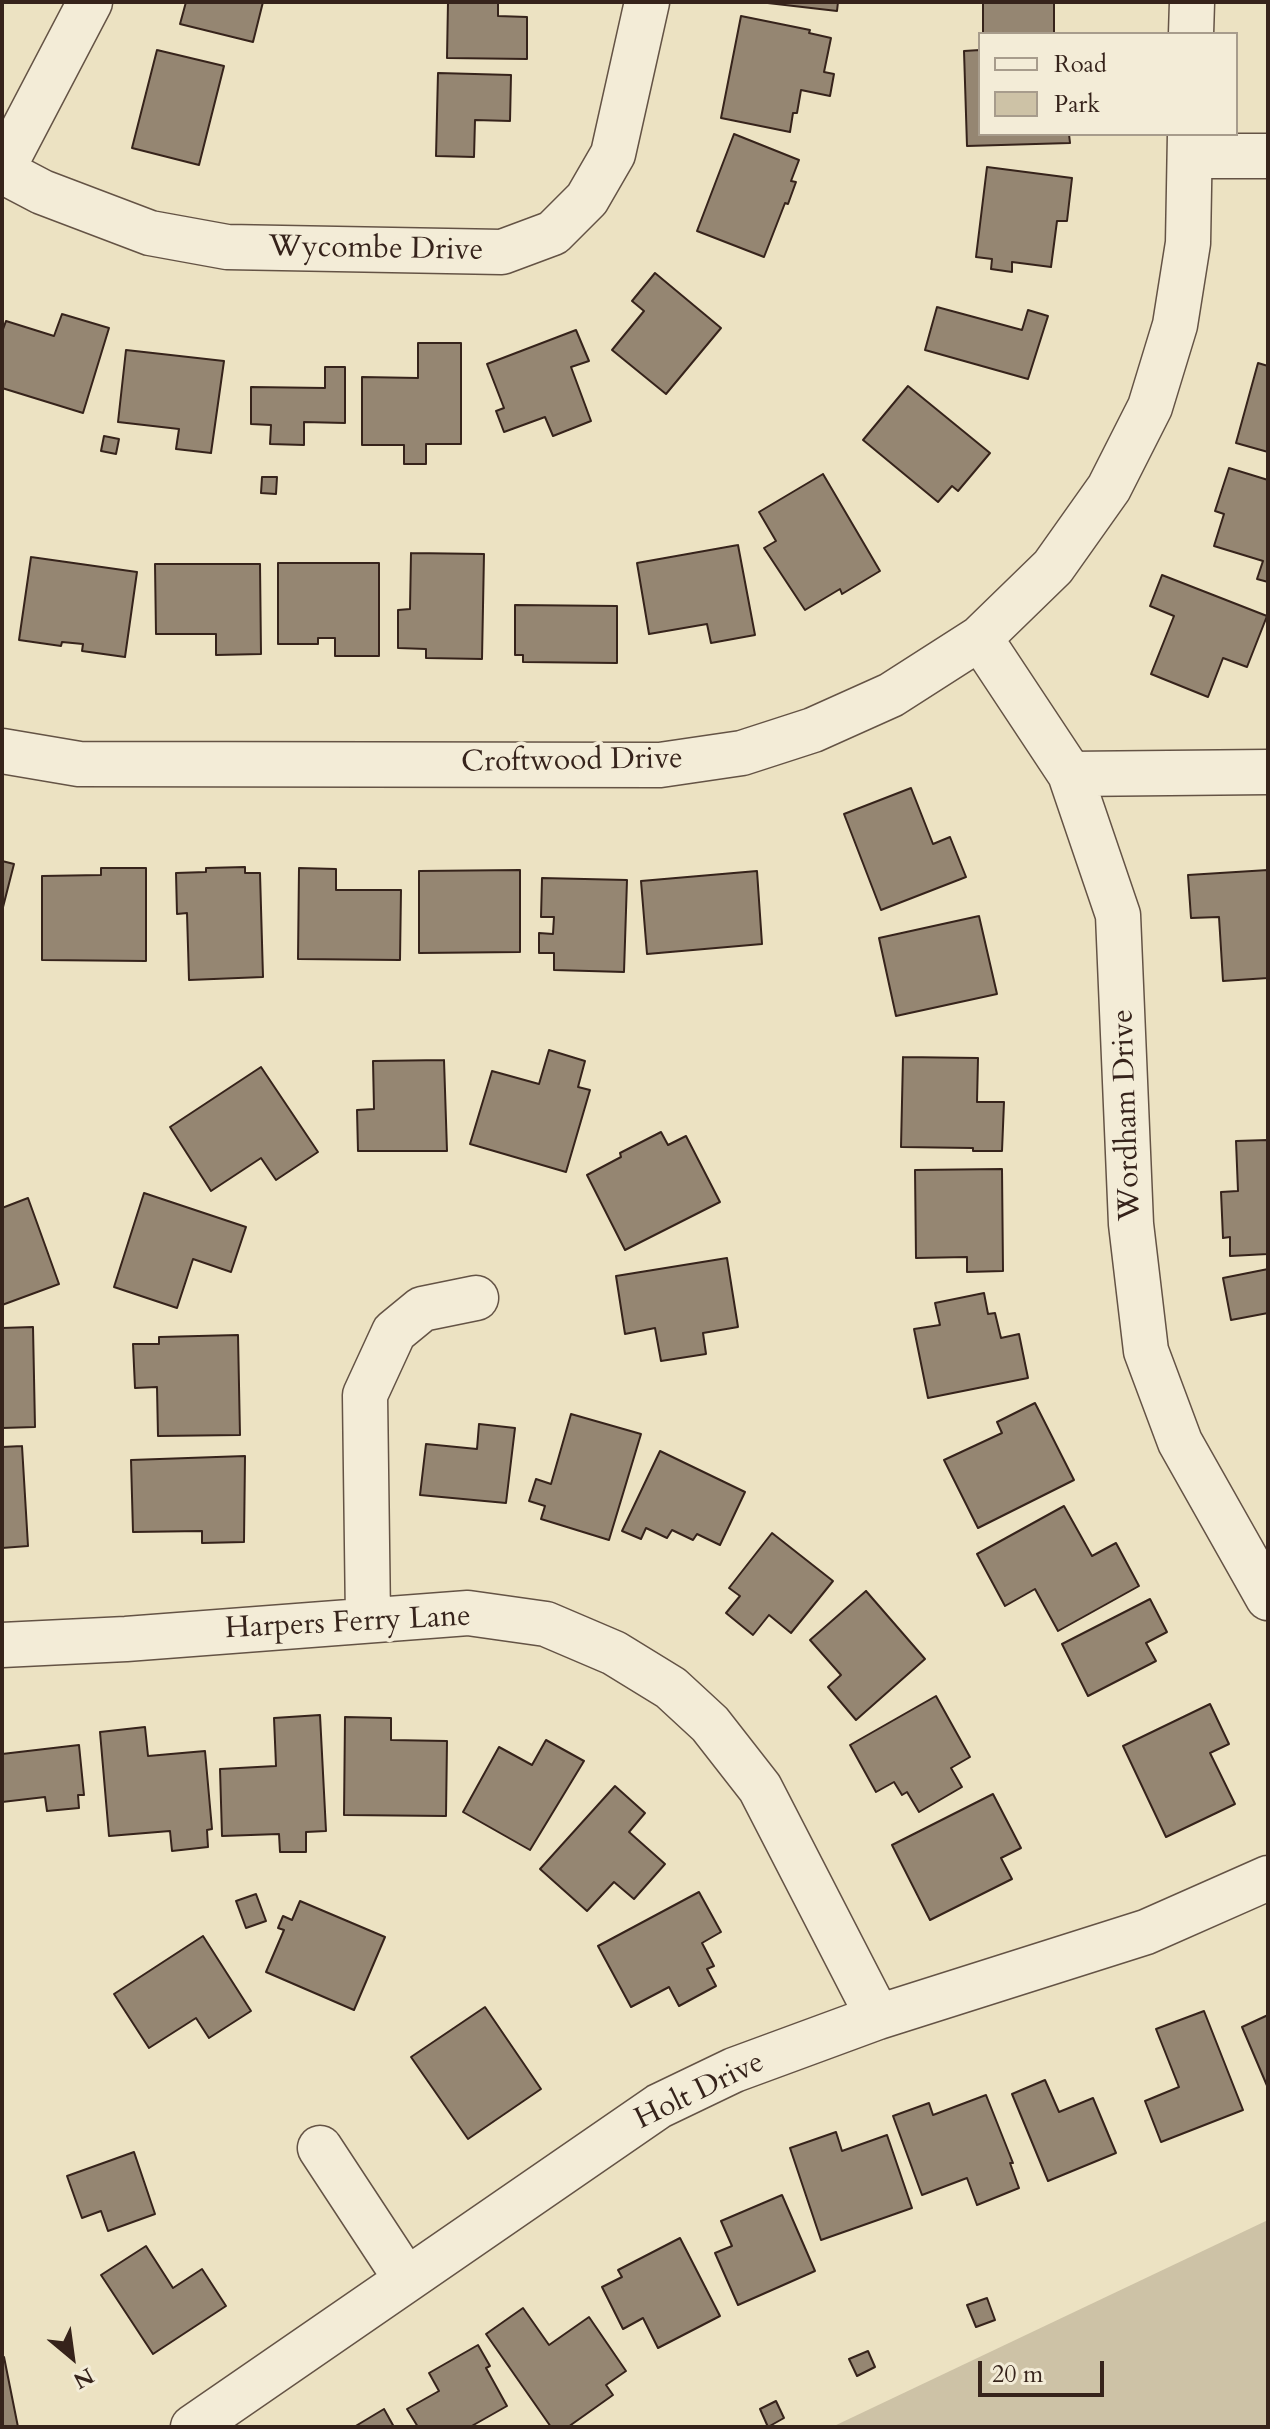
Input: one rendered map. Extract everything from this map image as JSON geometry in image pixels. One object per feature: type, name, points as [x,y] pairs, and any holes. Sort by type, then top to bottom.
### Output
[{"type":"street","points":[[2,171],[90,2]]},
{"type":"street","name":"Wycombe Drive","points":[[2,171],[42,192],[150,233],[227,247],[502,252],[553,233],[587,199],[607,166],[613,154],[647,2]]},
{"type":"street","points":[[1191,32],[1192,2]]},
{"type":"street","points":[[1190,145],[1268,156]]},
{"type":"street","name":"Croftwood Drive","points":[[2,751],[79,764],[660,765],[742,753],[813,730],[891,695],[980,638],[1053,567],[1109,488],[1150,407],[1177,312],[1188,243],[1190,145]]},
{"type":"street","name":"Wordham Drive","points":[[980,638],[1070,774],[1118,915],[1131,1224],[1146,1351],[1180,1442],[1268,1598]]},
{"type":"street","points":[[1070,774],[1268,772]]},
{"type":"street","points":[[368,1619],[365,1395],[394,1332],[422,1309],[476,1298]]},
{"type":"street","name":"Harpers Ferry Lane","points":[[2,1645],[126,1639],[468,1613],[546,1624],[614,1653],[671,1688],[710,1724],[760,1788],[878,2017]]},
{"type":"street","name":"Holt Drive","points":[[193,2427],[659,2106],[734,2070],[878,2017],[1146,1932],[1268,1878]]},
{"type":"street","points":[[320,2148],[406,2279]]},
{"type":"green space","points":[[1268,2220],[1268,2427],[832,2427]]},
{"type":"building","points":[[186,2],[263,2],[253,42],[180,24]]},
{"type":"building","points":[[448,2],[498,2],[498,16],[527,17],[527,59],[447,58]]},
{"type":"building","points":[[759,2],[838,2],[837,11]]},
{"type":"building","points":[[983,2],[1054,2],[1054,32],[983,32]]},
{"type":"building","points":[[741,16],[810,30],[809,33],[831,38],[824,72],[834,74],[830,96],[801,90],[790,132],[721,118]]},
{"type":"building","points":[[157,50],[224,66],[199,165],[132,148]]},
{"type":"building","points":[[978,50],[978,136],[1069,136],[1070,143],[967,146],[964,51]]},
{"type":"building","points":[[438,73],[511,75],[510,121],[475,120],[474,157],[436,156]]},
{"type":"building","points":[[734,134],[799,160],[791,181],[796,182],[764,257],[697,231]]},
{"type":"building","points":[[987,167],[1072,178],[1067,221],[1057,221],[1051,267],[1012,262],[1012,272],[991,269],[992,259],[976,257]]},
{"type":"building","points":[[655,273],[721,328],[666,394],[612,350],[644,311],[632,301]]},
{"type":"building","points":[[937,307],[1022,330],[1028,310],[1048,316],[1028,379],[925,350]]},
{"type":"building","points":[[62,314],[109,328],[83,413],[2,388],[2,332],[6,321],[54,336]]},
{"type":"building","points":[[576,330],[589,361],[571,367],[591,421],[553,436],[545,417],[504,432],[496,411],[504,408],[487,364]]},
{"type":"building","points":[[418,343],[461,343],[461,444],[426,444],[426,464],[404,464],[404,445],[362,445],[362,377],[418,378]]},
{"type":"building","points":[[126,350],[224,361],[211,453],[176,449],[179,429],[118,422]]},
{"type":"building","points":[[1258,363],[1268,366],[1268,452],[1236,443]]},
{"type":"building","points":[[325,367],[345,367],[345,423],[304,422],[304,445],[270,444],[271,425],[251,424],[251,387],[325,388]]},
{"type":"building","points":[[908,386],[990,453],[958,491],[952,486],[938,502],[863,440]]},
{"type":"building","points":[[104,436],[119,439],[116,454],[101,451]]},
{"type":"building","points":[[1229,468],[1268,480],[1268,582],[1257,579],[1263,561],[1214,546],[1224,514],[1215,511]]},
{"type":"building","points":[[823,474],[880,571],[842,594],[840,589],[805,610],[764,548],[776,541],[759,512]]},
{"type":"building","points":[[262,477],[277,477],[276,494],[261,493]]},
{"type":"building","points":[[738,545],[755,635],[711,643],[707,624],[649,634],[637,563]]},
{"type":"building","points":[[411,553],[484,554],[482,659],[426,658],[426,649],[398,648],[398,610],[410,609]]},
{"type":"building","points":[[31,557],[137,572],[125,657],[82,651],[83,644],[62,642],[61,646],[19,640]]},
{"type":"building","points":[[278,563],[379,563],[379,656],[335,656],[335,638],[318,638],[318,644],[278,644]]},
{"type":"building","points":[[155,564],[260,564],[261,654],[216,655],[216,634],[156,634]]},
{"type":"building","points":[[1162,575],[1267,616],[1247,667],[1223,658],[1208,697],[1151,674],[1174,616],[1150,606]]},
{"type":"building","points":[[515,605],[617,606],[617,663],[523,662],[523,655],[515,655]]},
{"type":"building","points":[[911,788],[933,844],[950,837],[966,877],[881,910],[844,814]]},
{"type":"building","points":[[2,861],[14,864],[2,911]]},
{"type":"building","points":[[245,867],[245,873],[260,873],[263,977],[189,980],[187,913],[177,914],[176,873]]},
{"type":"building","points":[[101,868],[146,868],[146,961],[42,960],[42,876],[101,875]]},
{"type":"building","points":[[299,868],[336,869],[336,890],[401,890],[400,960],[298,959]]},
{"type":"building","points":[[520,870],[520,952],[419,953],[419,871]]},
{"type":"building","points":[[1268,870],[1268,978],[1223,981],[1219,917],[1191,918],[1188,875]]},
{"type":"building","points":[[757,871],[762,944],[647,954],[641,881]]},
{"type":"building","points":[[542,878],[627,880],[624,972],[554,970],[554,953],[539,953],[539,933],[553,934],[554,917],[541,917]]},
{"type":"building","points":[[979,916],[997,994],[896,1016],[879,938]]},
{"type":"building","points":[[549,1050],[585,1061],[578,1087],[590,1090],[566,1172],[470,1144],[492,1071],[539,1084]]},
{"type":"building","points":[[903,1057],[978,1058],[977,1102],[1004,1102],[1002,1151],[901,1147]]},
{"type":"building","points":[[444,1060],[447,1151],[358,1151],[357,1110],[374,1109],[373,1061]]},
{"type":"building","points":[[261,1067],[318,1152],[276,1180],[261,1158],[211,1191],[170,1127]]},
{"type":"building","points":[[661,1132],[668,1145],[686,1136],[720,1202],[625,1250],[587,1175],[621,1157],[620,1153]]},
{"type":"building","points":[[1268,1140],[1268,1254],[1230,1256],[1230,1237],[1223,1238],[1221,1192],[1238,1191],[1236,1141]]},
{"type":"building","points":[[1002,1169],[1003,1271],[967,1272],[967,1257],[916,1258],[915,1170]]},
{"type":"building","points":[[144,1193],[246,1227],[231,1272],[193,1259],[177,1308],[114,1287]]},
{"type":"building","points":[[28,1198],[59,1284],[2,1305],[2,1208]]},
{"type":"building","points":[[727,1258],[738,1327],[703,1333],[706,1354],[661,1361],[655,1328],[625,1334],[616,1276]]},
{"type":"building","points":[[1268,1269],[1268,1313],[1231,1320],[1223,1278]]},
{"type":"building","points":[[984,1293],[988,1314],[995,1313],[1001,1338],[1019,1334],[1028,1378],[928,1398],[914,1329],[940,1325],[935,1303]]},
{"type":"building","points":[[33,1327],[35,1427],[2,1428],[2,1328]]},
{"type":"building","points":[[238,1335],[240,1435],[158,1436],[157,1387],[135,1388],[133,1344],[159,1344],[159,1337]]},
{"type":"building","points":[[1035,1403],[1074,1480],[978,1528],[944,1460],[1002,1433],[997,1422]]},
{"type":"building","points":[[571,1414],[641,1434],[609,1540],[541,1519],[545,1506],[529,1501],[536,1479],[551,1484]]},
{"type":"building","points":[[479,1424],[515,1428],[506,1503],[420,1495],[426,1444],[477,1449]]},
{"type":"building","points":[[22,1446],[28,1546],[2,1548],[2,1447]]},
{"type":"building","points":[[660,1451],[745,1492],[720,1545],[697,1534],[693,1540],[672,1530],[667,1538],[646,1528],[641,1539],[622,1531]]},
{"type":"building","points":[[245,1456],[244,1542],[202,1543],[202,1531],[133,1532],[131,1460]]},
{"type":"building","points":[[1064,1506],[1092,1556],[1116,1543],[1139,1586],[1058,1631],[1035,1589],[1005,1606],[977,1554]]},
{"type":"building","points":[[772,1533],[833,1581],[791,1633],[769,1615],[753,1635],[726,1613],[740,1596],[729,1588]]},
{"type":"building","points":[[866,1591],[925,1659],[856,1720],[828,1687],[841,1675],[810,1640]]},
{"type":"building","points":[[1150,1599],[1167,1632],[1146,1643],[1156,1661],[1088,1696],[1062,1644]]},
{"type":"building","points":[[936,1696],[970,1757],[951,1768],[962,1787],[919,1812],[907,1792],[902,1795],[894,1782],[876,1792],[850,1745]]},
{"type":"building","points":[[1210,1704],[1229,1744],[1210,1753],[1235,1804],[1166,1837],[1123,1746]]},
{"type":"building","points":[[320,1715],[326,1831],[306,1832],[306,1852],[280,1852],[279,1834],[222,1836],[220,1769],[276,1766],[274,1718]]},
{"type":"building","points":[[345,1717],[391,1718],[391,1740],[447,1741],[446,1816],[344,1815]]},
{"type":"building","points":[[145,1727],[148,1756],[205,1751],[212,1829],[207,1830],[208,1847],[172,1851],[170,1831],[109,1836],[100,1732]]},
{"type":"building","points":[[546,1740],[584,1761],[530,1850],[463,1812],[499,1747],[532,1765]]},
{"type":"building","points":[[79,1745],[84,1795],[78,1795],[79,1808],[47,1811],[45,1797],[2,1802],[2,1754]]},
{"type":"building","points":[[615,1786],[645,1813],[629,1832],[665,1864],[634,1899],[614,1882],[587,1911],[540,1869]]},
{"type":"building","points":[[993,1794],[1021,1848],[1001,1858],[1012,1879],[930,1920],[892,1845]]},
{"type":"building","points":[[699,1892],[721,1932],[702,1943],[714,1966],[707,1969],[716,1986],[679,2006],[669,1987],[631,2007],[598,1946]]},
{"type":"building","points":[[256,1894],[266,1921],[246,1928],[236,1901]]},
{"type":"building","points":[[300,1901],[385,1937],[354,2010],[266,1972],[284,1930],[278,1928],[283,1916],[292,1920]]},
{"type":"building","points":[[203,1936],[251,2011],[209,2038],[196,2018],[149,2048],[114,1994]]},
{"type":"building","points":[[485,2007],[541,2089],[468,2139],[411,2057]]},
{"type":"building","points":[[1204,2011],[1243,2110],[1161,2142],[1145,2101],[1179,2087],[1156,2029]]},
{"type":"building","points":[[1268,2015],[1268,2088],[1242,2027]]},
{"type":"building","points":[[1045,2080],[1059,2112],[1093,2098],[1116,2153],[1048,2181],[1012,2094]]},
{"type":"building","points":[[986,2095],[1013,2163],[1010,2163],[1019,2188],[977,2205],[967,2178],[922,2195],[893,2116],[929,2103],[933,2115]]},
{"type":"building","points":[[836,2132],[842,2151],[887,2135],[912,2208],[821,2240],[790,2148]]},
{"type":"building","points":[[134,2152],[155,2214],[108,2231],[101,2211],[82,2218],[67,2176]]},
{"type":"building","points":[[782,2195],[815,2271],[738,2305],[715,2253],[732,2246],[721,2221]]},
{"type":"building","points":[[680,2238],[720,2316],[658,2348],[643,2318],[623,2329],[602,2287],[622,2277],[618,2270]]},
{"type":"building","points":[[146,2246],[173,2288],[202,2269],[226,2306],[153,2354],[101,2275]]},
{"type":"building","points":[[987,2298],[995,2320],[976,2327],[967,2305]]},
{"type":"building","points":[[523,2308],[549,2345],[589,2317],[626,2371],[606,2385],[613,2395],[568,2427],[551,2427],[486,2334]]},
{"type":"building","points":[[478,2345],[490,2366],[486,2368],[507,2406],[470,2427],[418,2427],[407,2409],[439,2391],[429,2373]]},
{"type":"building","points":[[868,2351],[875,2367],[857,2376],[849,2359]]},
{"type":"building","points":[[4,2357],[18,2427],[2,2427]]},
{"type":"building","points":[[776,2401],[784,2418],[768,2427],[760,2409]]},
{"type":"building","points":[[384,2409],[394,2427],[354,2427]]}]
